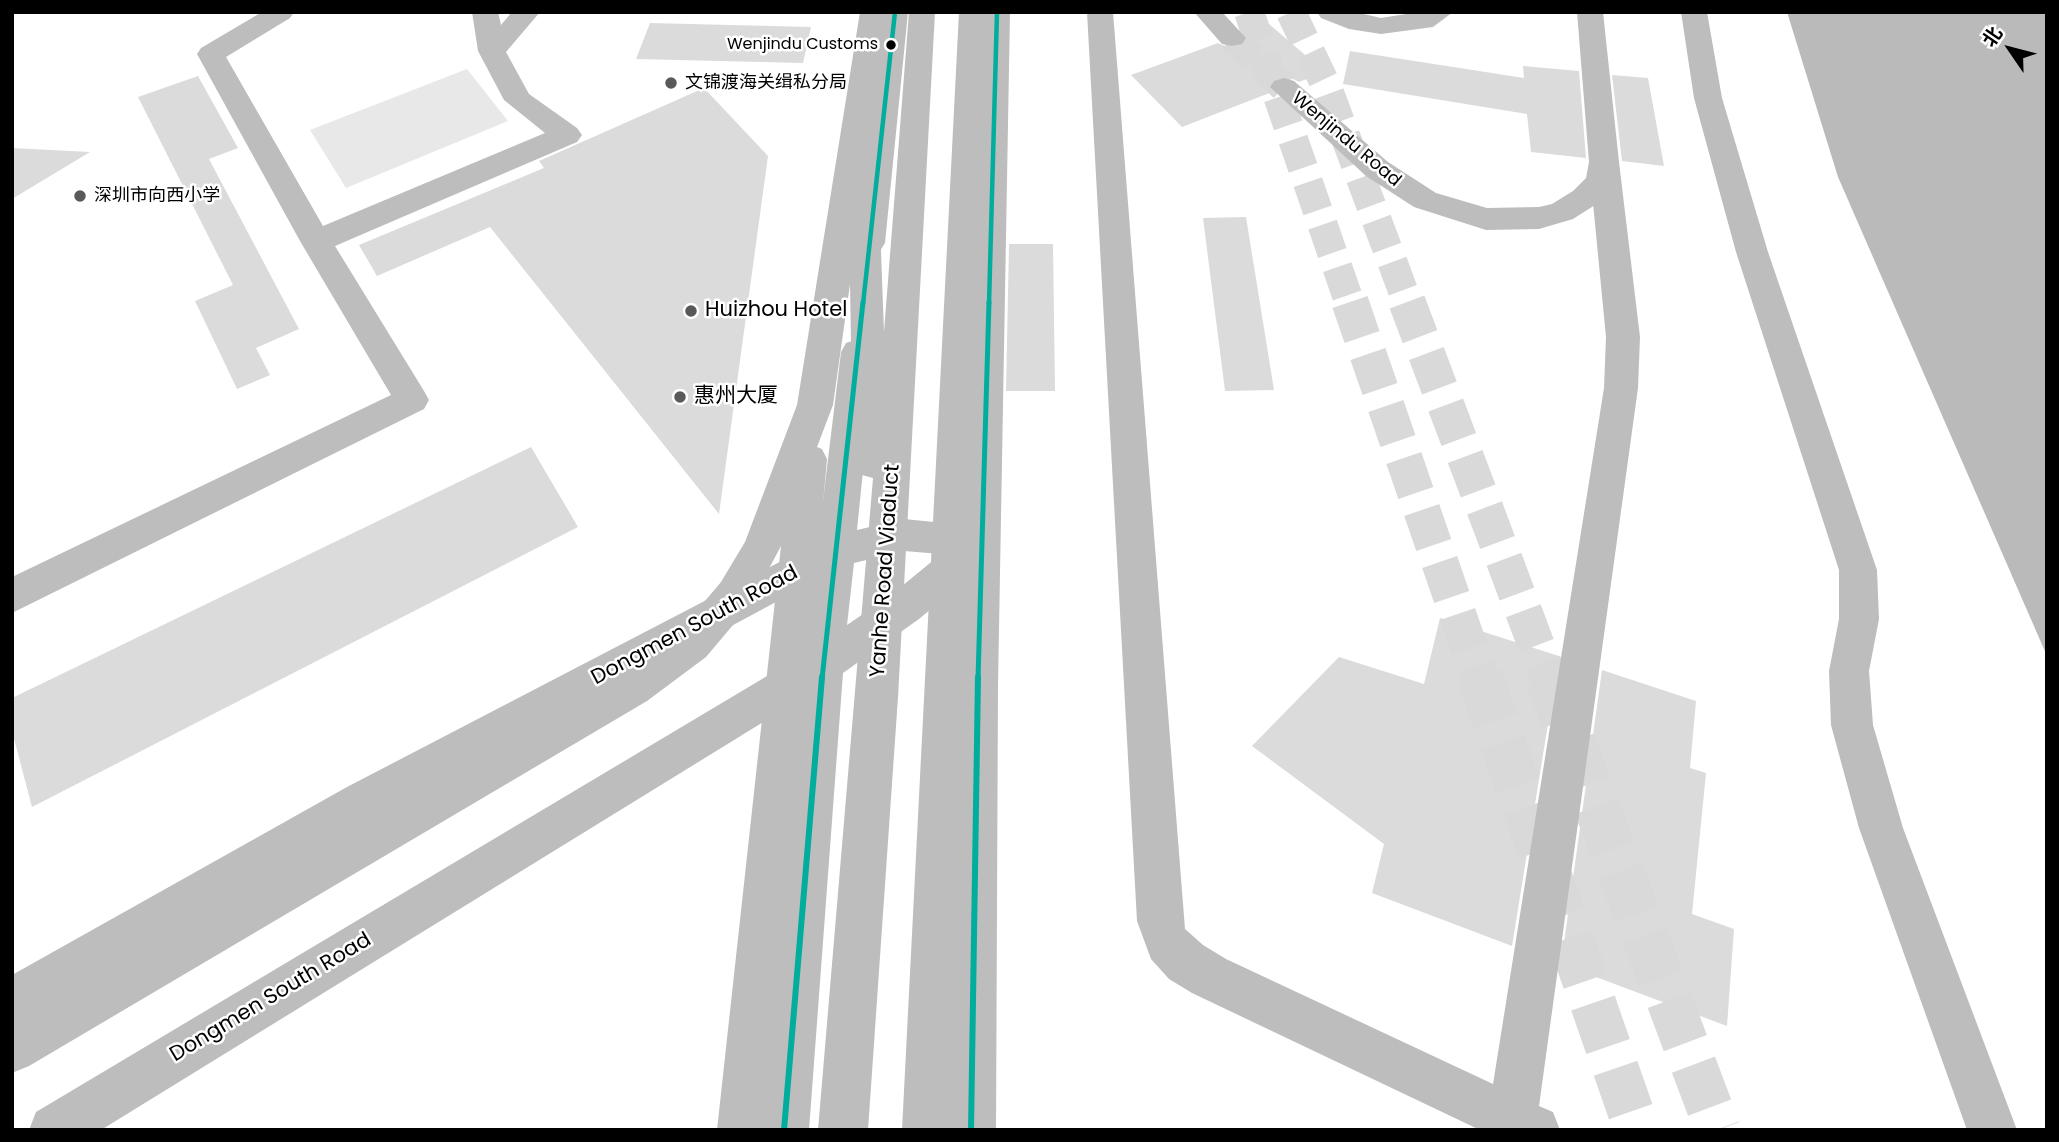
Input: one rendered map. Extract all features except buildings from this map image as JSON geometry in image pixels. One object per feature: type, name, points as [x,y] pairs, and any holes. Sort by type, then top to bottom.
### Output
[{"type":"main road","points":[[12,596],[412,400],[316,241],[211,54],[281,12]]},
{"type":"main road","points":[[316,241],[567,135],[518,100],[492,51],[485,12]]},
{"type":"main road","points":[[492,51],[527,12]]},
{"type":"main road","points":[[742,1130],[815,405],[862,101],[873,12]]},
{"type":"main road","points":[[784,1130],[823,664],[895,12]]},
{"type":"main road","name":"Yanhe Road Viaduct","points":[[843,1130],[877,697],[922,12]]},
{"type":"main road","points":[[927,1130],[972,12]]},
{"type":"main road","points":[[971,1130],[997,12]]},
{"type":"main road","points":[[1100,12],[1160,921],[1167,943],[1186,962],[1209,976],[1523,1124],[1621,388],[1623,337],[1590,12]]},
{"type":"main road","points":[[1207,12],[1232,38]]},
{"type":"main road","points":[[1329,12],[1359,23],[1381,26],[1413,23],[1440,12]]},
{"type":"main road","points":[[1694,12],[1708,97],[1752,252],[1858,570],[1859,619],[1849,671],[1852,725],[1881,828],[1992,1130]]},
{"type":"main road","name":"Wenjindu Road","points":[[1284,87],[1401,187],[1424,200],[1486,219],[1539,218],[1562,212],[1584,198],[1600,181],[1604,162]]},
{"type":"main road","points":[[862,101],[877,697]]},
{"type":"main road","points":[[12,1049],[634,688],[692,645],[735,594],[762,547],[815,405]]},
{"type":"main road","name":"Dongmen South Road","points":[[12,1001],[362,802],[836,551],[904,535],[983,542]]},
{"type":"main road","name":"Dongmen South Road","points":[[54,1130],[823,664],[905,607],[983,542]]},
{"type":"shaded area","points":[[1787,12],[2047,12],[2047,656],[1838,177]]},
{"type":"shaded area","points":[[467,69],[508,121],[346,188],[310,130]]},
{"type":"tunnel","points":[[1249,12],[1350,304]]},
{"type":"tunnel","points":[[1291,12],[1328,90],[1408,304]]},
{"type":"tunnel","points":[[1232,38],[1284,87]]},
{"type":"tunnel","points":[[1350,302],[1480,679]]},
{"type":"tunnel","points":[[1407,302],[1549,679]]},
{"type":"tunnel","points":[[1480,677],[1637,1130]]},
{"type":"tunnel","points":[[1548,677],[1718,1130]]},
{"type":"transit line","points":[[784,1130],[823,664],[895,12]]},
{"type":"transit line","points":[[971,1130],[978,685],[997,12]]},
{"type":"place","name":"Wenjindu Customs","points":[[891,45]]},
{"type":"place","name":"文锦渡海关缉私分局","points":[[671,83]]},
{"type":"place","name":"深圳市向西小学","points":[[80,196]]},
{"type":"place","name":"Huizhou Hotel","points":[[691,311]]},
{"type":"place","name":"惠州大厦","points":[[680,397]]}]
